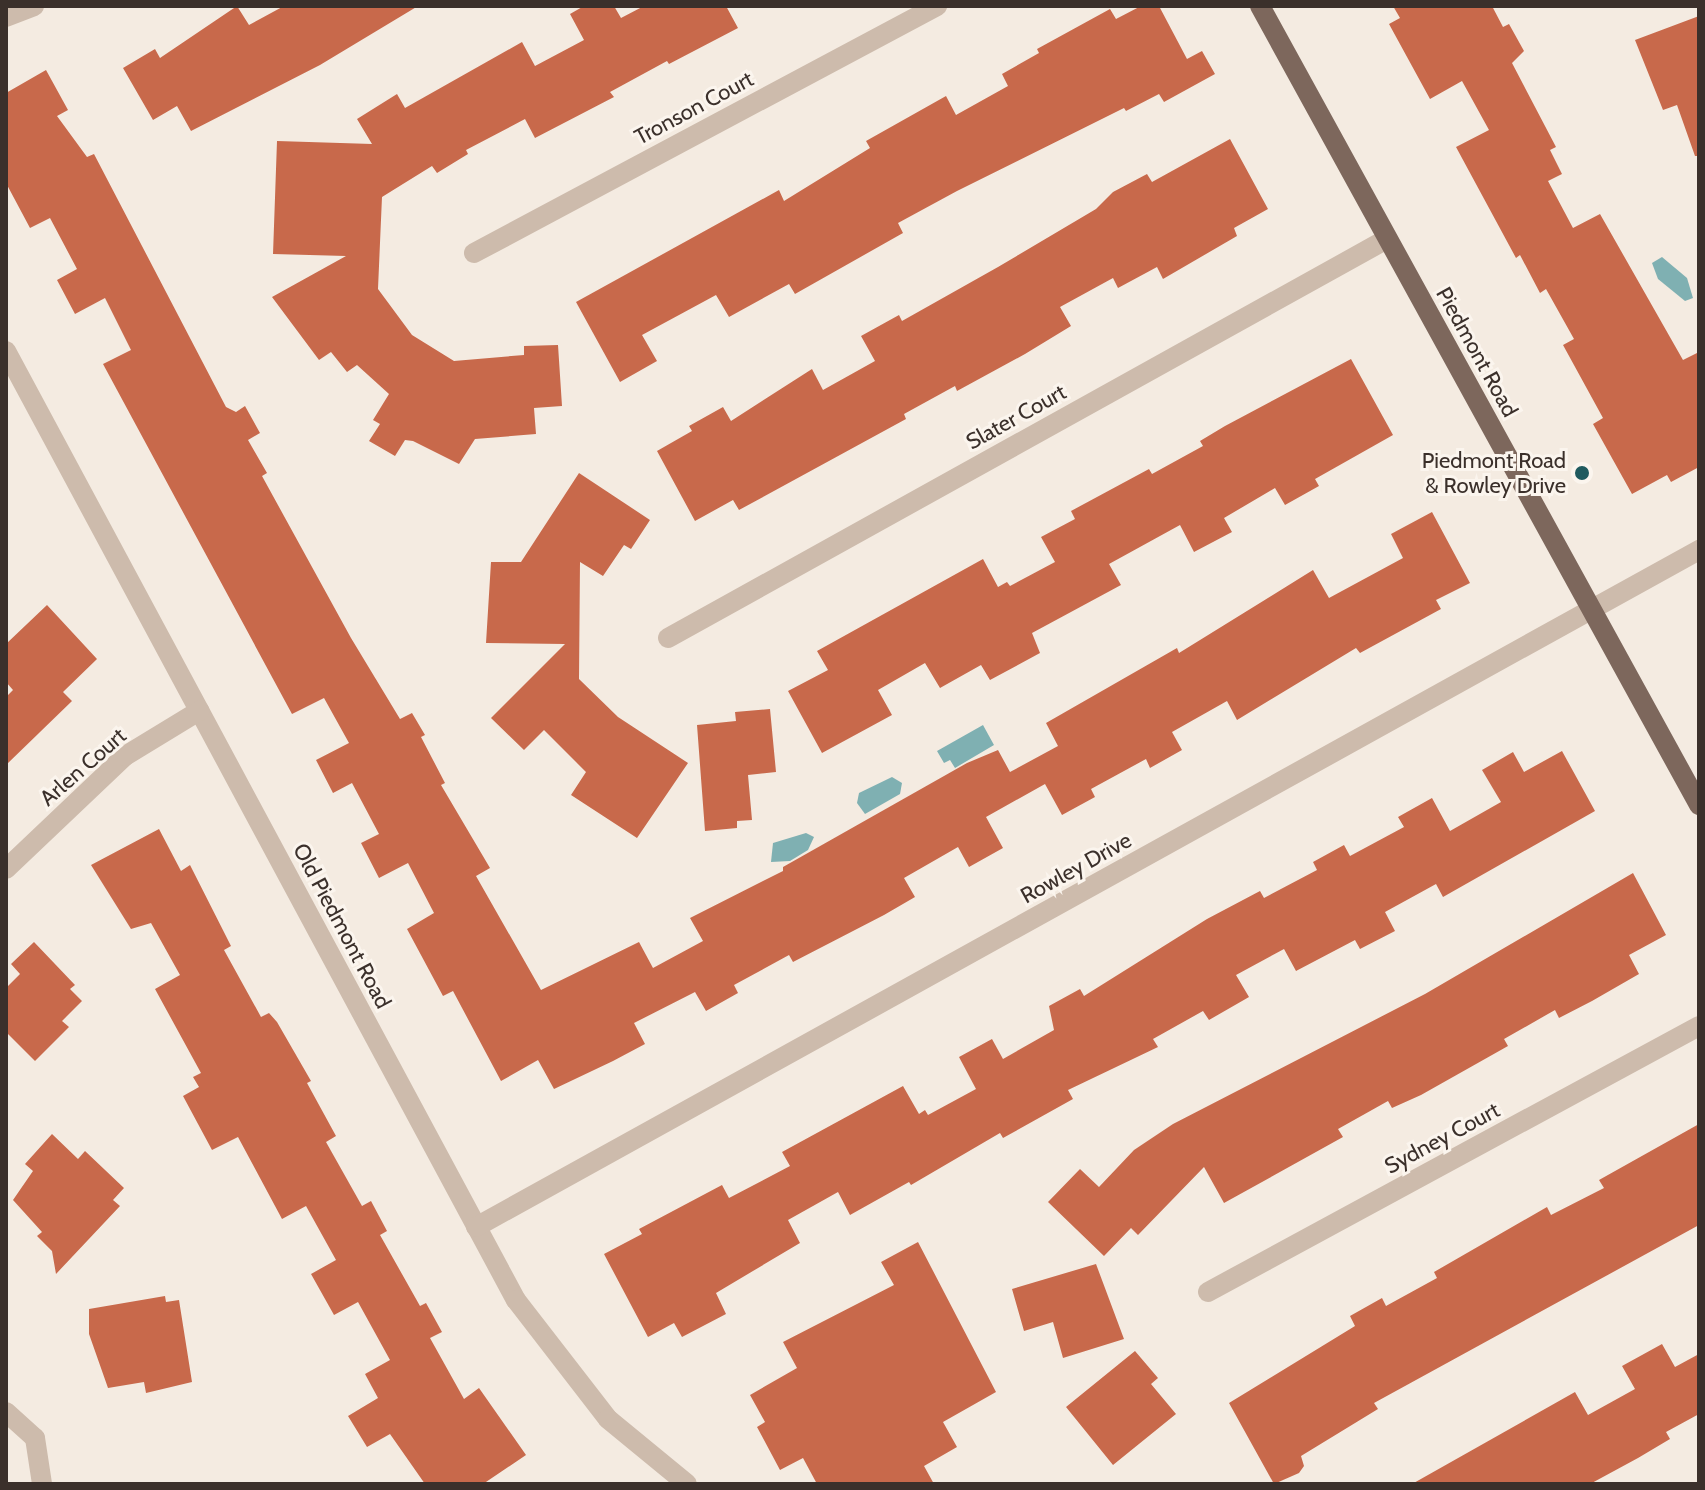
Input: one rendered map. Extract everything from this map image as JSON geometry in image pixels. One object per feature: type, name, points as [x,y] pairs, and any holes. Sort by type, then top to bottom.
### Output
[{"type":"main road","name":"Piedmont Road","points":[[1260,6],[1699,805]]},
{"type":"street","points":[[6,17],[34,6]]},
{"type":"street","name":"Tronson Court","points":[[474,253],[937,6]]},
{"type":"street","name":"Slater Court","points":[[668,638],[1387,239]]},
{"type":"street","name":"Old Piedmont Road","points":[[6,351],[516,1300],[564,1367],[608,1419],[687,1484]]},
{"type":"street","name":"Rowley Drive","points":[[476,1227],[1699,550]]},
{"type":"street","name":"Arlen Court","points":[[6,869],[125,756],[199,711]]},
{"type":"street","name":"Sydney Court","points":[[1208,1292],[1699,1026]]},
{"type":"street","points":[[6,1412],[35,1438],[42,1484]]},
{"type":"water","points":[[1662,257],[1687,278],[1693,298],[1685,301],[1658,279],[1652,263]]},
{"type":"water","points":[[983,725],[994,745],[955,768],[950,760],[944,763],[937,751]]},
{"type":"water","points":[[892,777],[902,783],[900,794],[865,814],[857,803],[859,793]]},
{"type":"water","points":[[806,833],[814,837],[808,850],[790,861],[771,862],[773,843]]},
{"type":"building","points":[[237,6],[249,25],[284,6],[418,6],[320,65],[191,131],[177,106],[153,120],[123,68],[155,49],[160,58]]},
{"type":"building","points":[[584,6],[614,6],[621,18],[644,6],[726,6],[738,28],[669,64],[667,61],[610,92],[614,97],[535,138],[525,119],[466,150],[468,154],[437,173],[432,166],[382,197],[378,289],[412,335],[454,361],[524,355],[524,346],[558,345],[562,406],[534,408],[536,434],[475,439],[459,464],[405,440],[395,456],[369,441],[380,424],[373,420],[389,394],[357,365],[347,372],[331,352],[319,360],[272,297],[346,256],[273,254],[277,141],[372,144],[357,119],[397,94],[405,108],[522,42],[535,66],[584,40],[570,14]]},
{"type":"building","points":[[1141,6],[1159,6],[1187,59],[1202,51],[1215,74],[1164,102],[1159,94],[1126,111],[1124,108],[957,191],[898,223],[903,233],[795,294],[789,284],[729,317],[716,295],[642,335],[657,361],[620,382],[576,302],[779,190],[784,201],[870,148],[866,141],[946,96],[956,115],[1008,86],[1002,74],[1039,53],[1037,49],[1110,9],[1116,19]]},
{"type":"building","points":[[1393,6],[1492,6],[1503,27],[1509,24],[1524,51],[1512,63],[1556,147],[1550,150],[1562,174],[1548,181],[1573,228],[1600,214],[1683,360],[1699,352],[1699,467],[1671,482],[1667,475],[1632,494],[1593,424],[1603,418],[1563,345],[1574,339],[1546,289],[1540,293],[1520,255],[1516,258],[1456,147],[1489,130],[1462,81],[1430,99],[1389,24],[1400,18]]},
{"type":"building","points":[[1699,16],[1699,156],[1695,156],[1677,105],[1663,110],[1635,40]]},
{"type":"building","points":[[46,70],[68,110],[57,116],[87,157],[94,154],[226,407],[236,412],[245,406],[260,433],[248,440],[267,473],[262,476],[351,638],[400,719],[412,713],[425,735],[421,737],[445,783],[441,785],[490,868],[476,876],[541,990],[639,942],[653,968],[703,941],[690,918],[783,871],[783,867],[967,763],[998,750],[1010,772],[1058,746],[1046,723],[1177,648],[1179,653],[1313,570],[1329,598],[1403,558],[1391,534],[1432,512],[1470,583],[1436,600],[1441,609],[1360,653],[1356,648],[1237,720],[1227,701],[1172,732],[1182,750],[1150,768],[1146,759],[1091,789],[1095,797],[1062,815],[1045,784],[986,817],[1003,848],[969,867],[958,847],[904,878],[915,897],[884,915],[793,962],[789,955],[734,985],[738,993],[706,1011],[695,992],[634,1023],[645,1044],[613,1061],[554,1089],[538,1060],[501,1081],[453,991],[443,996],[407,929],[434,913],[408,863],[379,878],[361,843],[379,834],[352,783],[333,793],[316,760],[349,743],[324,698],[292,714],[103,364],[131,350],[105,298],[75,314],[57,280],[77,269],[50,218],[30,228],[6,183],[6,93]]},
{"type":"building","points":[[1230,139],[1268,209],[1234,228],[1237,236],[1163,279],[1157,267],[1118,288],[1113,278],[1060,307],[1071,326],[1025,354],[957,391],[955,386],[904,414],[906,419],[739,510],[733,500],[695,521],[657,451],[692,431],[689,426],[723,407],[731,421],[812,369],[823,390],[875,361],[861,336],[899,315],[902,321],[998,267],[1096,209],[1113,192],[1147,174],[1152,182]]},
{"type":"building","points":[[1351,359],[1393,435],[1315,479],[1319,486],[1285,505],[1275,488],[1224,518],[1232,532],[1194,552],[1180,525],[1109,564],[1121,585],[1032,633],[1040,653],[990,680],[981,665],[940,688],[925,663],[878,690],[892,715],[822,753],[788,691],[828,670],[817,651],[983,559],[998,587],[1007,582],[1010,586],[1055,562],[1041,537],[1075,519],[1071,511],[1149,469],[1152,474],[1203,446],[1200,441],[1225,426]]},
{"type":"building","points":[[579,473],[650,520],[631,549],[624,545],[603,576],[580,562],[579,679],[618,717],[688,763],[637,838],[571,795],[586,772],[544,730],[524,750],[491,718],[565,644],[486,643],[491,562],[521,562]]},
{"type":"building","points":[[47,605],[97,659],[63,692],[72,701],[6,765],[6,697],[13,690],[6,682],[6,644]]},
{"type":"building","points":[[770,709],[776,772],[748,775],[752,820],[737,821],[737,828],[705,831],[697,725],[736,721],[735,712]]},
{"type":"building","points":[[1562,751],[1595,811],[1443,897],[1436,884],[1385,912],[1395,931],[1360,949],[1355,940],[1296,971],[1284,949],[1236,975],[1249,997],[1209,1020],[1203,1011],[1153,1039],[1158,1047],[1068,1090],[1073,1099],[1003,1138],[1000,1133],[911,1185],[909,1182],[850,1215],[838,1192],[788,1220],[800,1243],[716,1293],[726,1314],[682,1337],[674,1323],[648,1337],[604,1254],[642,1234],[639,1229],[722,1185],[729,1198],[790,1166],[782,1152],[903,1086],[919,1114],[925,1110],[928,1115],[976,1089],[959,1057],[992,1039],[1003,1059],[1054,1030],[1049,1006],[1080,989],[1084,996],[1207,919],[1260,891],[1264,898],[1317,870],[1313,862],[1344,845],[1350,856],[1404,827],[1398,817],[1432,798],[1450,831],[1501,802],[1482,770],[1513,752],[1524,772]]},
{"type":"building","points":[[159,829],[181,871],[190,865],[231,946],[224,950],[261,1017],[269,1013],[277,1022],[311,1081],[307,1083],[336,1136],[326,1142],[362,1206],[371,1201],[387,1231],[380,1235],[420,1306],[426,1303],[442,1332],[430,1338],[464,1399],[479,1388],[526,1455],[483,1484],[425,1484],[390,1434],[367,1447],[348,1416],[378,1398],[365,1374],[390,1360],[358,1302],[334,1315],[311,1274],[336,1260],[306,1206],[282,1219],[238,1137],[212,1150],[183,1096],[199,1087],[193,1077],[201,1073],[155,989],[180,975],[151,923],[131,929],[91,865]]},
{"type":"building","points":[[1633,873],[1666,935],[1629,955],[1639,974],[1592,1001],[1559,1018],[1555,1010],[1504,1039],[1508,1046],[1421,1095],[1392,1108],[1388,1101],[1338,1129],[1343,1137],[1224,1203],[1204,1167],[1138,1235],[1131,1228],[1104,1256],[1048,1202],[1080,1169],[1099,1187],[1134,1150],[1173,1124],[1425,994]]},
{"type":"building","points":[[34,942],[75,985],[70,989],[82,1001],[62,1021],[69,1027],[35,1061],[6,1032],[6,988],[20,974],[11,964]]},
{"type":"building","points":[[1699,1124],[1699,1225],[1374,1403],[1378,1409],[1301,1456],[1304,1466],[1299,1473],[1274,1484],[1229,1403],[1355,1326],[1350,1316],[1382,1298],[1386,1306],[1437,1278],[1434,1272],[1547,1207],[1551,1215],[1604,1188],[1599,1180]]},
{"type":"building","points":[[52,1134],[78,1159],[85,1151],[124,1188],[113,1200],[120,1206],[56,1274],[52,1251],[37,1236],[42,1232],[13,1200],[33,1171],[25,1164]]},
{"type":"building","points":[[918,1242],[996,1392],[943,1422],[957,1447],[924,1466],[934,1484],[817,1484],[803,1458],[780,1470],[757,1427],[765,1422],[750,1395],[797,1368],[783,1342],[894,1285],[881,1262]]},
{"type":"building","points":[[1096,1264],[1124,1339],[1063,1358],[1053,1322],[1024,1331],[1012,1289]]},
{"type":"building","points":[[165,1296],[166,1302],[179,1300],[192,1382],[146,1393],[144,1382],[108,1388],[89,1334],[89,1309]]},
{"type":"building","points":[[1662,1344],[1675,1367],[1699,1354],[1699,1414],[1666,1432],[1670,1439],[1638,1458],[1590,1484],[1412,1484],[1575,1392],[1588,1415],[1635,1389],[1622,1366]]},
{"type":"building","points":[[1135,1351],[1158,1378],[1151,1384],[1176,1414],[1113,1465],[1066,1407]]},
{"type":"place","name":"Piedmont Road & Rowley Drive","points":[[1582,473]]}]
